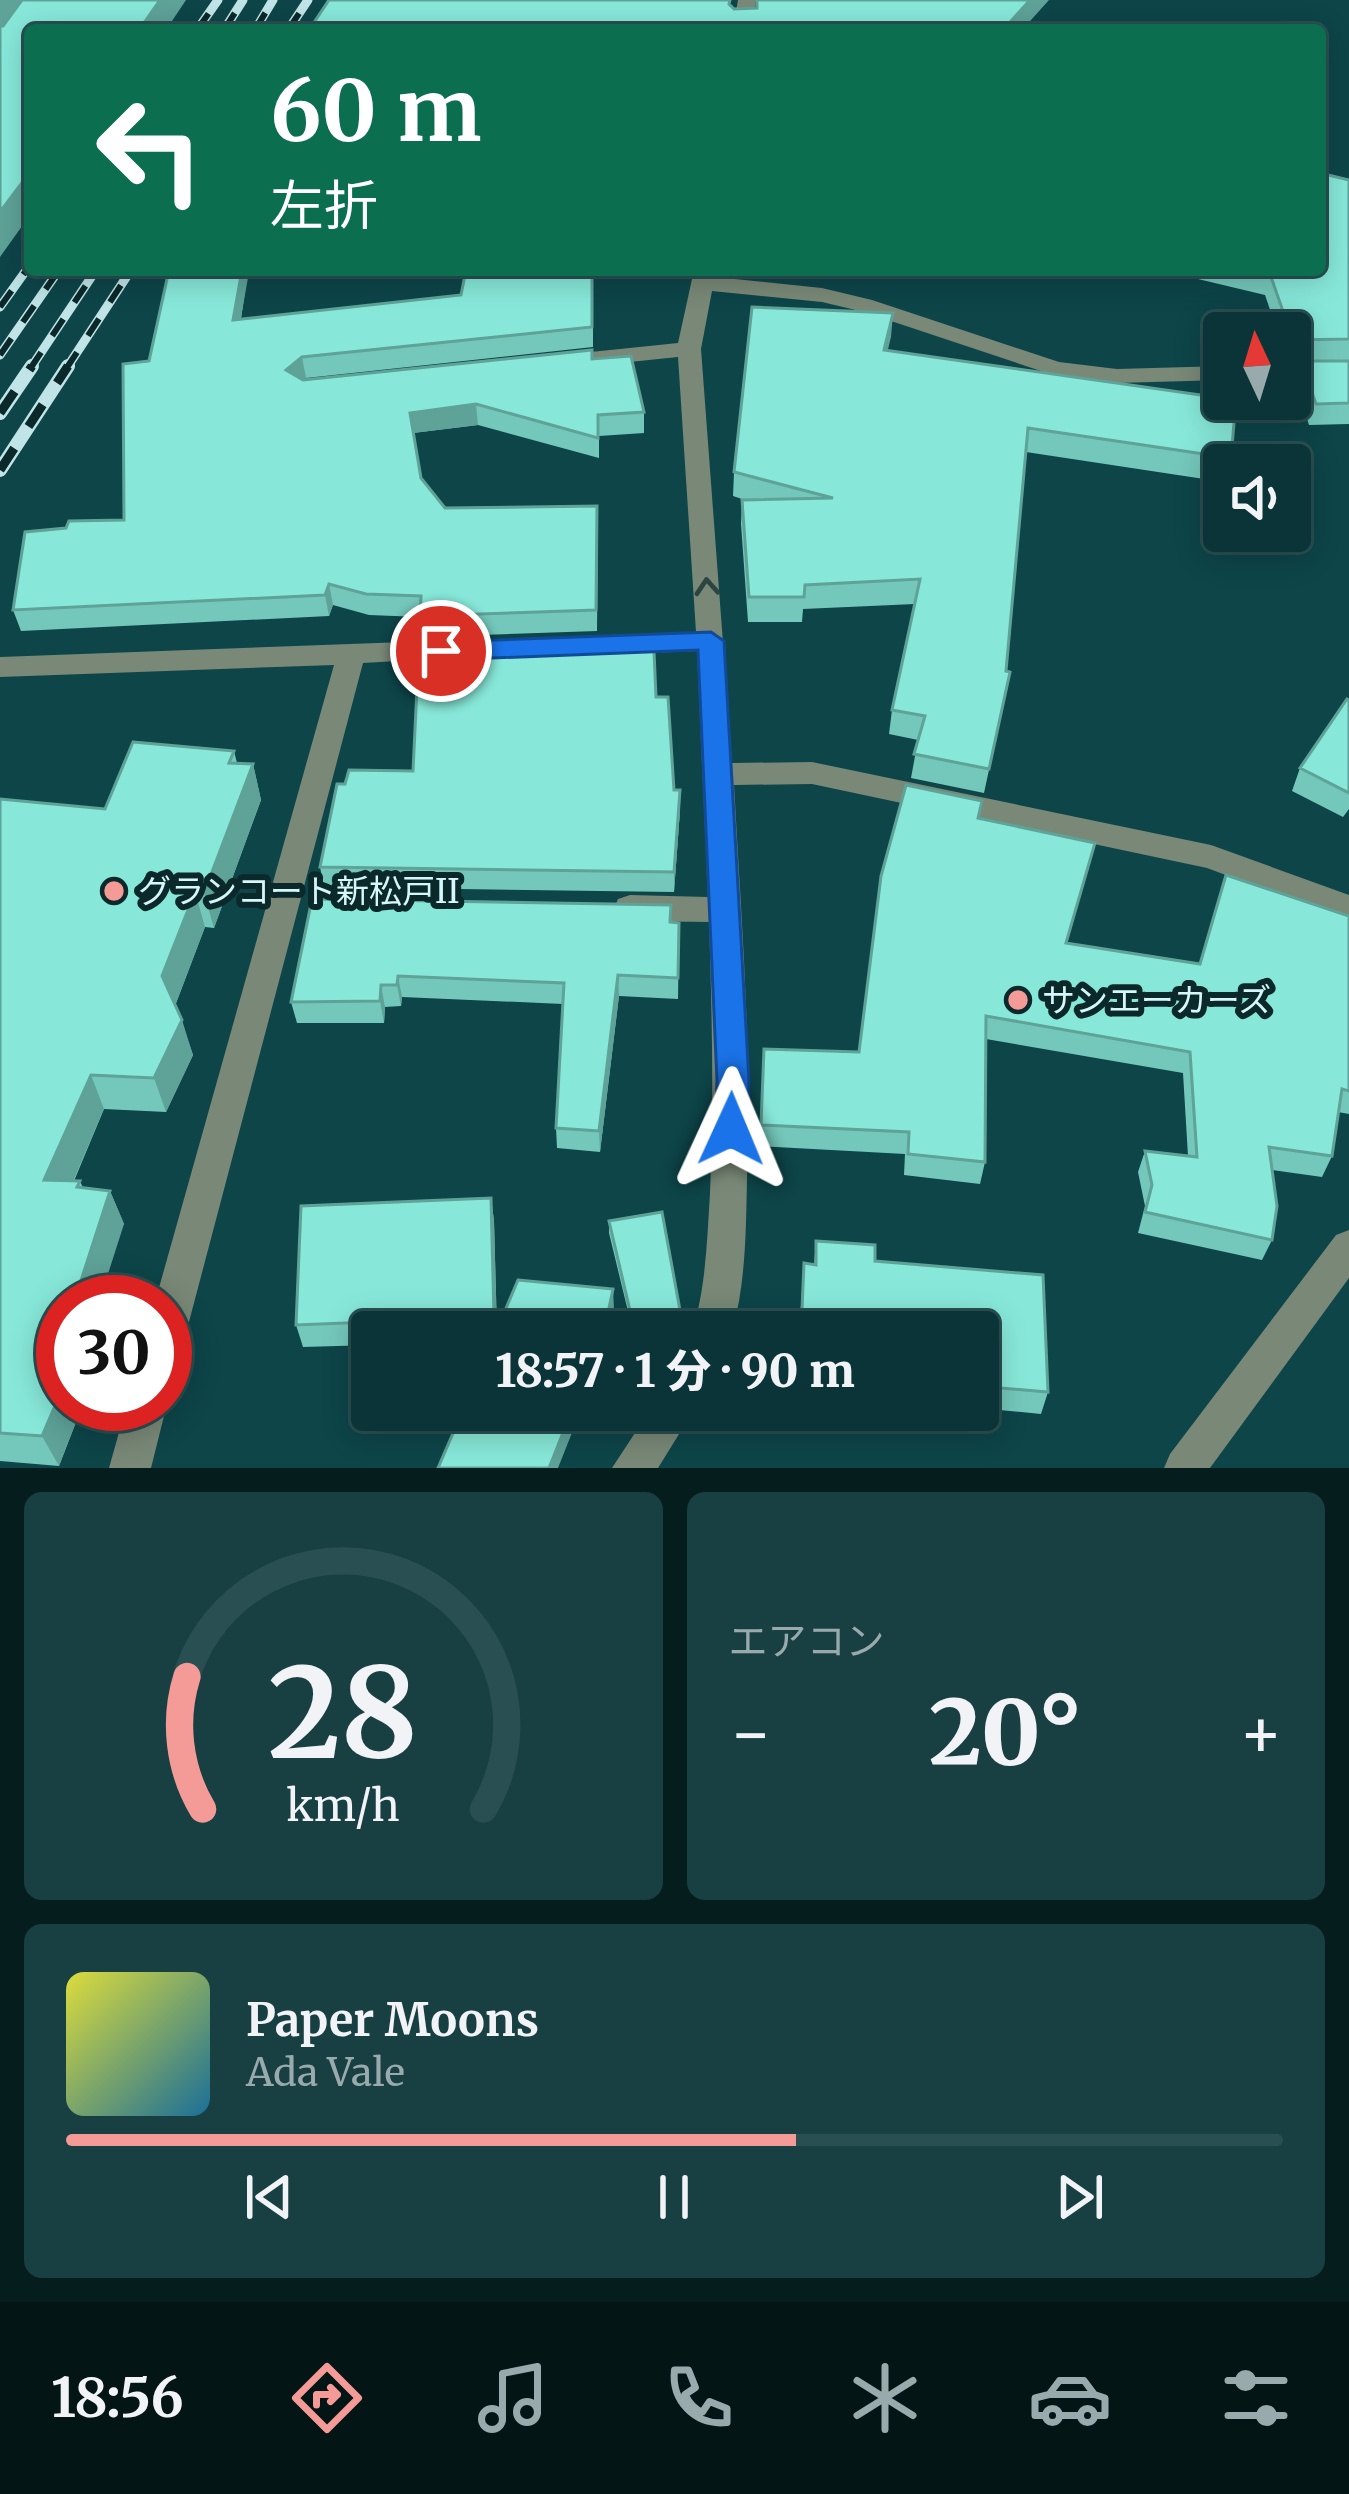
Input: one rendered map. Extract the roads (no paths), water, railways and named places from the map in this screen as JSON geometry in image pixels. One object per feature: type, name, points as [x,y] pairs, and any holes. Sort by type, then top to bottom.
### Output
[{"type":"street","points":[[718,1311],[733,1081],[711,641],[689,349],[704,276],[872,307],[1055,369],[1117,376],[1203,374]]},
{"type":"street","points":[[531,366],[689,349]]},
{"type":"street","points":[[1311,371],[1349,370]]},
{"type":"street","points":[[531,647],[711,641]]},
{"type":"street","points":[[0,667],[486,649]]},
{"type":"street","points":[[183,1275],[294,903],[351,654]]},
{"type":"street","points":[[718,774],[812,773],[1211,856],[1349,908]]},
{"type":"street","points":[[608,908],[725,910]]},
{"type":"street","points":[[1185,1468],[1349,1247]]},
{"type":"street","points":[[130,1468],[140,1431]]},
{"type":"street","points":[[633,1468],[659,1431]]},
{"type":"railway","points":[[201,24],[218,0]]},
{"type":"railway","points":[[228,24],[243,0]]},
{"type":"railway","points":[[259,24],[273,0]]},
{"type":"railway","points":[[292,24],[308,0]]},
{"type":"railway","points":[[0,307],[24,273]]},
{"type":"railway","points":[[0,355],[55,276]]},
{"type":"railway","points":[[32,366],[92,276]]},
{"type":"railway","points":[[66,369],[127,276]]},
{"type":"railway","points":[[0,413],[32,366]]},
{"type":"railway","points":[[0,470],[68,366]]},
{"type":"place","name":"グランコート新松戸II","points":[[114,891]]},
{"type":"place","name":"サンエーカーズ","points":[[1018,1000]]}]
